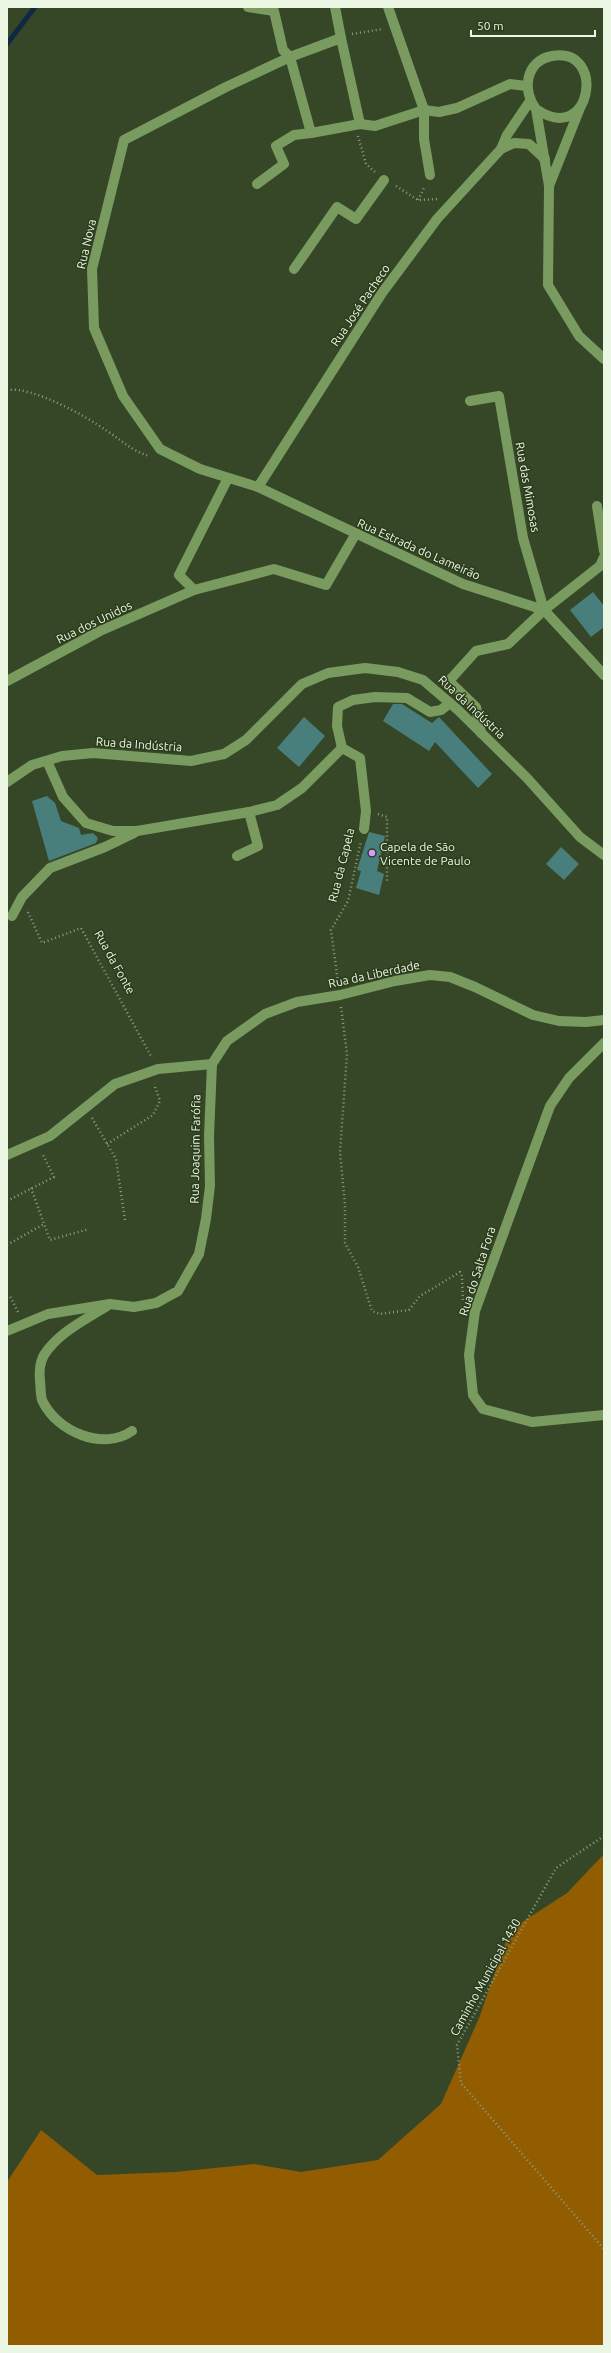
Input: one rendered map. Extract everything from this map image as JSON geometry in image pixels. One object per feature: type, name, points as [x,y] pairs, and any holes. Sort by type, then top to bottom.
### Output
[{"type":"street","points":[[248,7],[274,11],[283,50],[290,57],[311,133]]},
{"type":"street","points":[[334,7],[360,124]]},
{"type":"street","points":[[388,7],[424,110],[424,139],[430,175]]},
{"type":"street","name":"Rua Nova","points":[[228,478],[200,469],[160,449],[123,396],[94,328],[92,269],[124,140],[226,87],[290,57],[340,38]]},
{"type":"street","points":[[549,186],[586,97],[588,86],[586,76],[580,67],[572,60],[562,56],[552,56],[542,60],[534,67],[528,76],[526,86],[533,105],[545,159],[549,186],[548,285],[579,336],[604,359]]},
{"type":"street","points":[[257,184],[284,164],[276,146],[294,136],[360,124],[375,126],[424,110],[439,112],[457,108],[510,84],[526,86]]},
{"type":"street","points":[[533,105],[553,118],[564,117],[573,113],[581,106]]},
{"type":"street","name":"Rua José Pacheco","points":[[258,487],[382,293],[437,219],[501,149],[507,135],[533,105]]},
{"type":"street","points":[[501,149],[514,143],[529,144],[545,159]]},
{"type":"street","points":[[294,269],[337,207],[356,219],[384,180]]},
{"type":"street","name":"Rua das Mimosas","points":[[470,401],[499,396],[523,538],[544,610]]},
{"type":"street","points":[[194,590],[179,575],[228,478]]},
{"type":"street","name":"Rua Estrada do Lameirão","points":[[228,478],[258,487],[356,535],[463,584],[544,610],[604,675]]},
{"type":"street","points":[[597,506],[604,551]]},
{"type":"street","name":"Rua dos Unidos","points":[[7,681],[100,631],[194,590],[274,569],[326,585],[356,535]]},
{"type":"street","points":[[482,733],[476,707],[449,681],[476,651],[508,644],[544,610],[600,566],[604,557]]},
{"type":"street","name":"Rua da Indústria","points":[[7,782],[32,766],[62,756],[93,753],[191,761],[224,754],[246,740],[302,684],[336,672],[365,668],[406,674],[423,680],[482,733],[527,778],[580,837],[604,855]]},
{"type":"street","points":[[47,761],[63,797],[86,823],[113,831],[137,831],[249,812],[277,805],[302,788],[342,748],[337,726],[338,707],[353,700],[375,697],[407,698],[430,712],[441,710],[450,703]]},
{"type":"street","name":"Rua da Capela","points":[[342,748],[360,758],[366,811],[364,829]]},
{"type":"street","points":[[237,856],[258,846],[249,812]]},
{"type":"street","points":[[12,916],[22,897],[50,868],[105,847],[137,831]]},
{"type":"street","name":"Rua da Liberdade","points":[[212,1064],[227,1041],[266,1014],[297,1002],[340,995],[395,981],[430,975],[450,977],[475,987],[533,1015],[559,1021],[586,1022],[604,1020]]},
{"type":"street","name":"Rua do Salta Fora","points":[[604,1043],[570,1078],[550,1106],[475,1311],[469,1361],[473,1395],[483,1409],[532,1422],[604,1414]]},
{"type":"street","points":[[7,1154],[50,1136],[115,1084],[158,1069],[212,1064]]},
{"type":"street","name":"Rua Joaquim Farófia","points":[[7,1331],[24,1322],[48,1314],[110,1304],[134,1307],[149,1304],[178,1291],[199,1254],[210,1186],[209,1136],[212,1064]]},
{"type":"street","points":[[110,1304],[61,1337],[44,1355],[39,1372],[42,1401],[51,1415],[70,1431],[84,1436],[100,1439],[113,1438],[126,1435],[132,1431]]},
{"type":"path","points":[[340,38],[346,35],[395,27]]},
{"type":"path","points":[[360,124],[358,140],[366,164],[384,180],[418,200]]},
{"type":"path","points":[[7,390],[15,389],[37,394],[89,420],[134,452],[151,457]]},
{"type":"path","points":[[366,811],[387,817],[387,883]]},
{"type":"path","name":"Rua da Capela","points":[[364,829],[348,901],[331,930],[347,1054],[340,1152],[345,1204],[345,1243],[358,1267],[372,1311],[380,1314],[409,1310],[420,1296],[460,1272],[462,1276],[464,1316],[474,1323]]},
{"type":"path","name":"Rua da Fonte","points":[[22,897],[42,943],[81,928],[158,1069]]},
{"type":"path","points":[[107,1144],[153,1115],[160,1101],[157,1088],[147,1073]]},
{"type":"path","points":[[85,1108],[116,1158],[124,1220]]},
{"type":"path","points":[[7,1201],[54,1177],[37,1142]]},
{"type":"path","points":[[31,1188],[50,1240],[89,1229]]},
{"type":"path","points":[[7,1244],[44,1224]]},
{"type":"path","points":[[7,1297],[10,1296],[24,1322]]},
{"type":"path","name":"Caminho Municipal 1430","points":[[604,1836],[556,1868],[457,2045],[460,2083],[604,2249]]},
{"type":"shaded area","points":[[604,1854],[604,2346],[7,2346],[7,2182],[41,2130],[97,2175],[175,2172],[254,2164],[301,2172],[378,2160],[441,2104],[479,2018],[510,1930],[567,1893]]},
{"type":"building","points":[[593,592],[604,606],[604,627],[591,637],[570,610]]},
{"type":"building","points":[[393,704],[402,704],[432,723],[439,717],[492,774],[478,788],[435,742],[429,751],[383,721]]},
{"type":"building","points":[[304,717],[325,736],[299,767],[277,748]]},
{"type":"building","points":[[47,796],[55,803],[61,821],[79,828],[81,835],[93,833],[98,838],[96,843],[49,861],[32,801]]},
{"type":"building","name":"Capela de São Vicente de Paulo","points":[[369,832],[385,836],[377,871],[384,874],[379,895],[356,888],[361,871],[357,870]]},
{"type":"building","points":[[561,847],[579,864],[564,880],[546,864]]},
{"type":"waterway","points":[[7,44],[35,7]]},
{"type":"place","name":"Capela de São Vicente de Paulo","points":[[372,853]]}]
